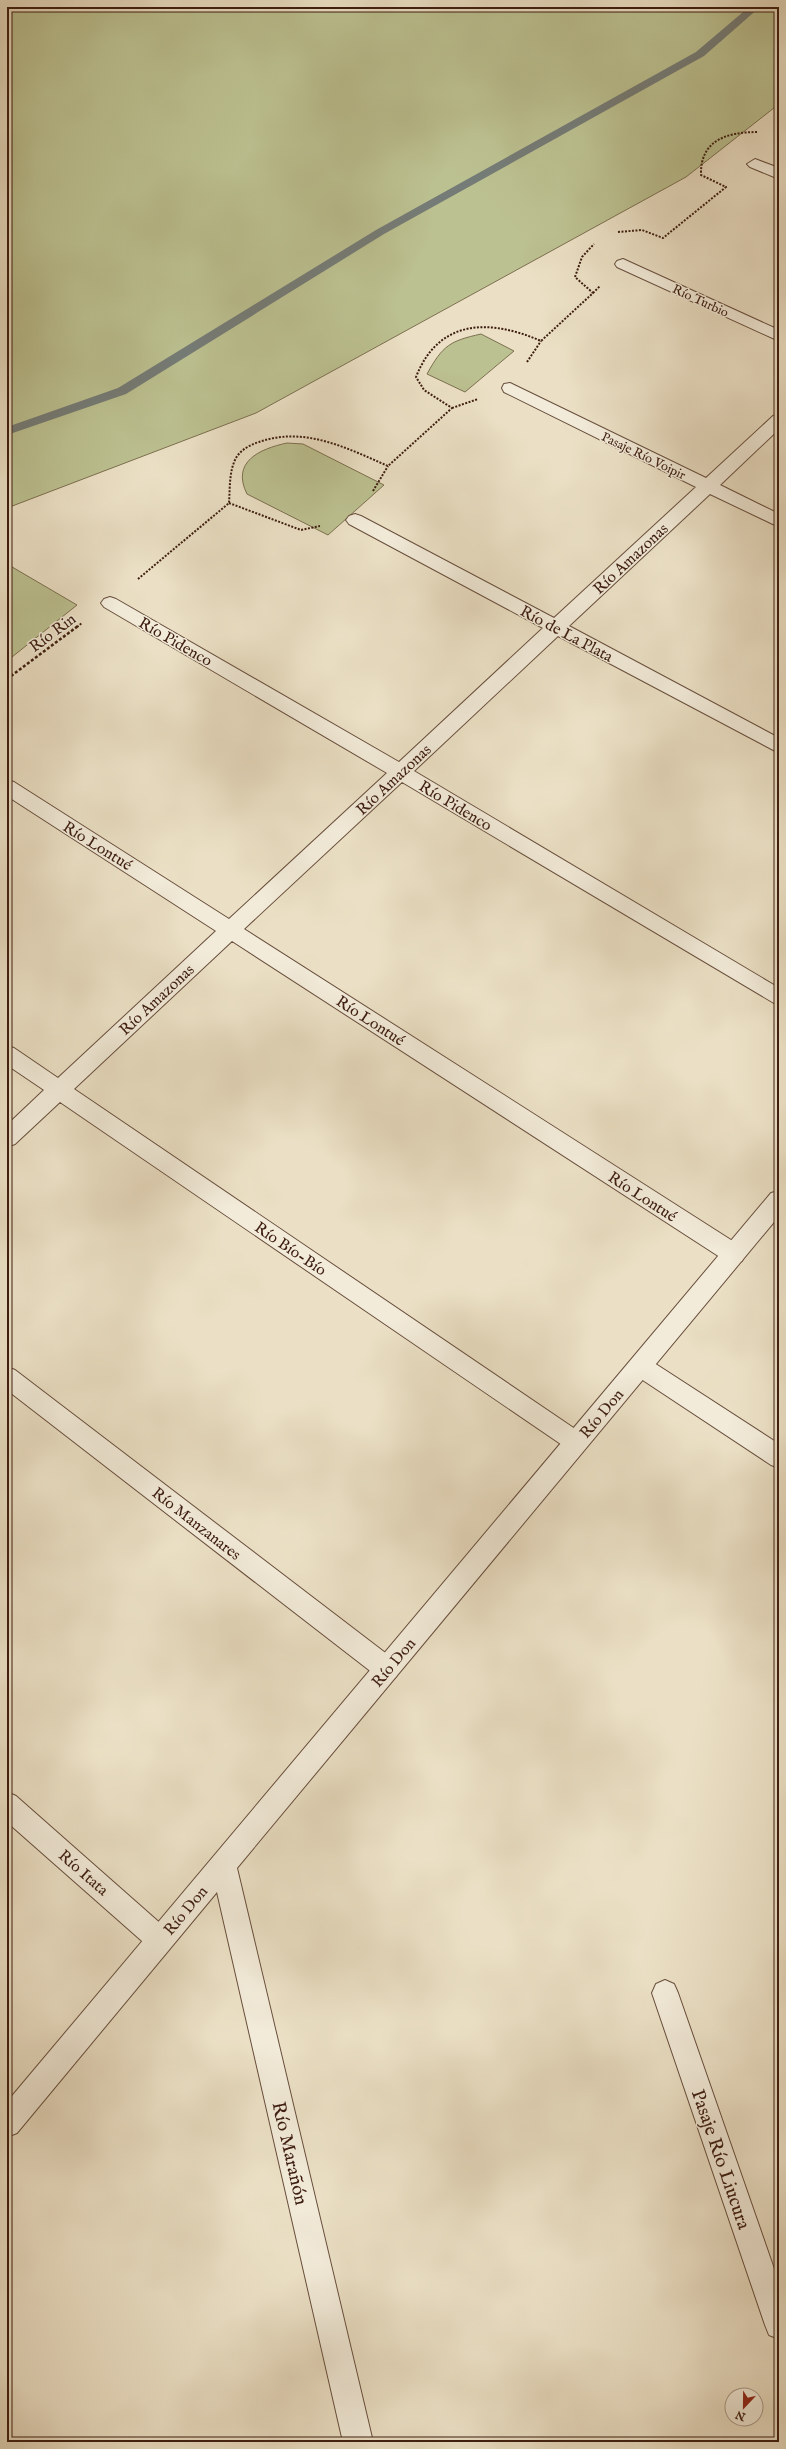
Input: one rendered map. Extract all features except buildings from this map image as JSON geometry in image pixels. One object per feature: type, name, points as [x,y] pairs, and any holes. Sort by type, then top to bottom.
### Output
[{"type":"street","points":[[755,164],[779,174]]},
{"type":"street","name":"Río Turbio","points":[[623,264],[779,336]]},
{"type":"street","name":"Pasaje Río Voipir","points":[[510,388],[779,521]]},
{"type":"street","name":"Río Amazonas","points":[[7,1138],[779,420]]},
{"type":"street","name":"Río de La Plata","points":[[355,520],[779,746]]},
{"type":"street","name":"Río Pidenco","points":[[110,603],[400,772],[779,998]]},
{"type":"street","name":"Río Lontué","points":[[7,787],[231,929],[734,1254]]},
{"type":"street","name":"Río Bío-Bío","points":[[7,1054],[576,1442]]},
{"type":"street","name":"Río Don","points":[[7,2123],[779,1200]]},
{"type":"street","points":[[640,1366],[779,1458]]},
{"type":"street","name":"Río Manzanares","points":[[7,1377],[387,1669]]},
{"type":"street","name":"Río Itata","points":[[7,1805],[160,1940]]},
{"type":"street","name":"Río Marañón","points":[[223,1864],[358,2442]]},
{"type":"street","name":"Pasaje Río Liucura","points":[[665,1993],[779,2325]]},
{"type":"path","points":[[7,8],[52,10],[101,7]]},
{"type":"path","points":[[614,234],[621,231],[642,230],[663,238],[726,187],[702,175],[700,163],[704,153],[727,136],[743,132],[763,133]]},
{"type":"path","points":[[355,520],[301,530],[229,502],[236,459],[251,444],[270,438],[291,434],[316,438],[333,443],[388,466],[452,408],[424,390],[416,377],[421,362],[428,352],[452,334],[489,326],[516,331],[541,341],[593,293],[575,277],[582,258],[595,243]]},
{"type":"path","name":"Río Rin","points":[[7,679],[110,603],[229,502]]},
{"type":"green space","points":[[7,7],[779,7],[779,104],[686,177],[256,413],[7,508]]},
{"type":"green space","points":[[481,334],[514,351],[465,392],[427,374],[438,356],[448,346],[462,339]]},
{"type":"green space","points":[[287,443],[303,444],[384,485],[328,535],[247,494],[243,483],[245,465],[258,453]]},
{"type":"green space","points":[[7,564],[77,605],[7,661]]},
{"type":"waterway","points":[[7,431],[122,391],[380,232],[700,54],[755,7]]}]
